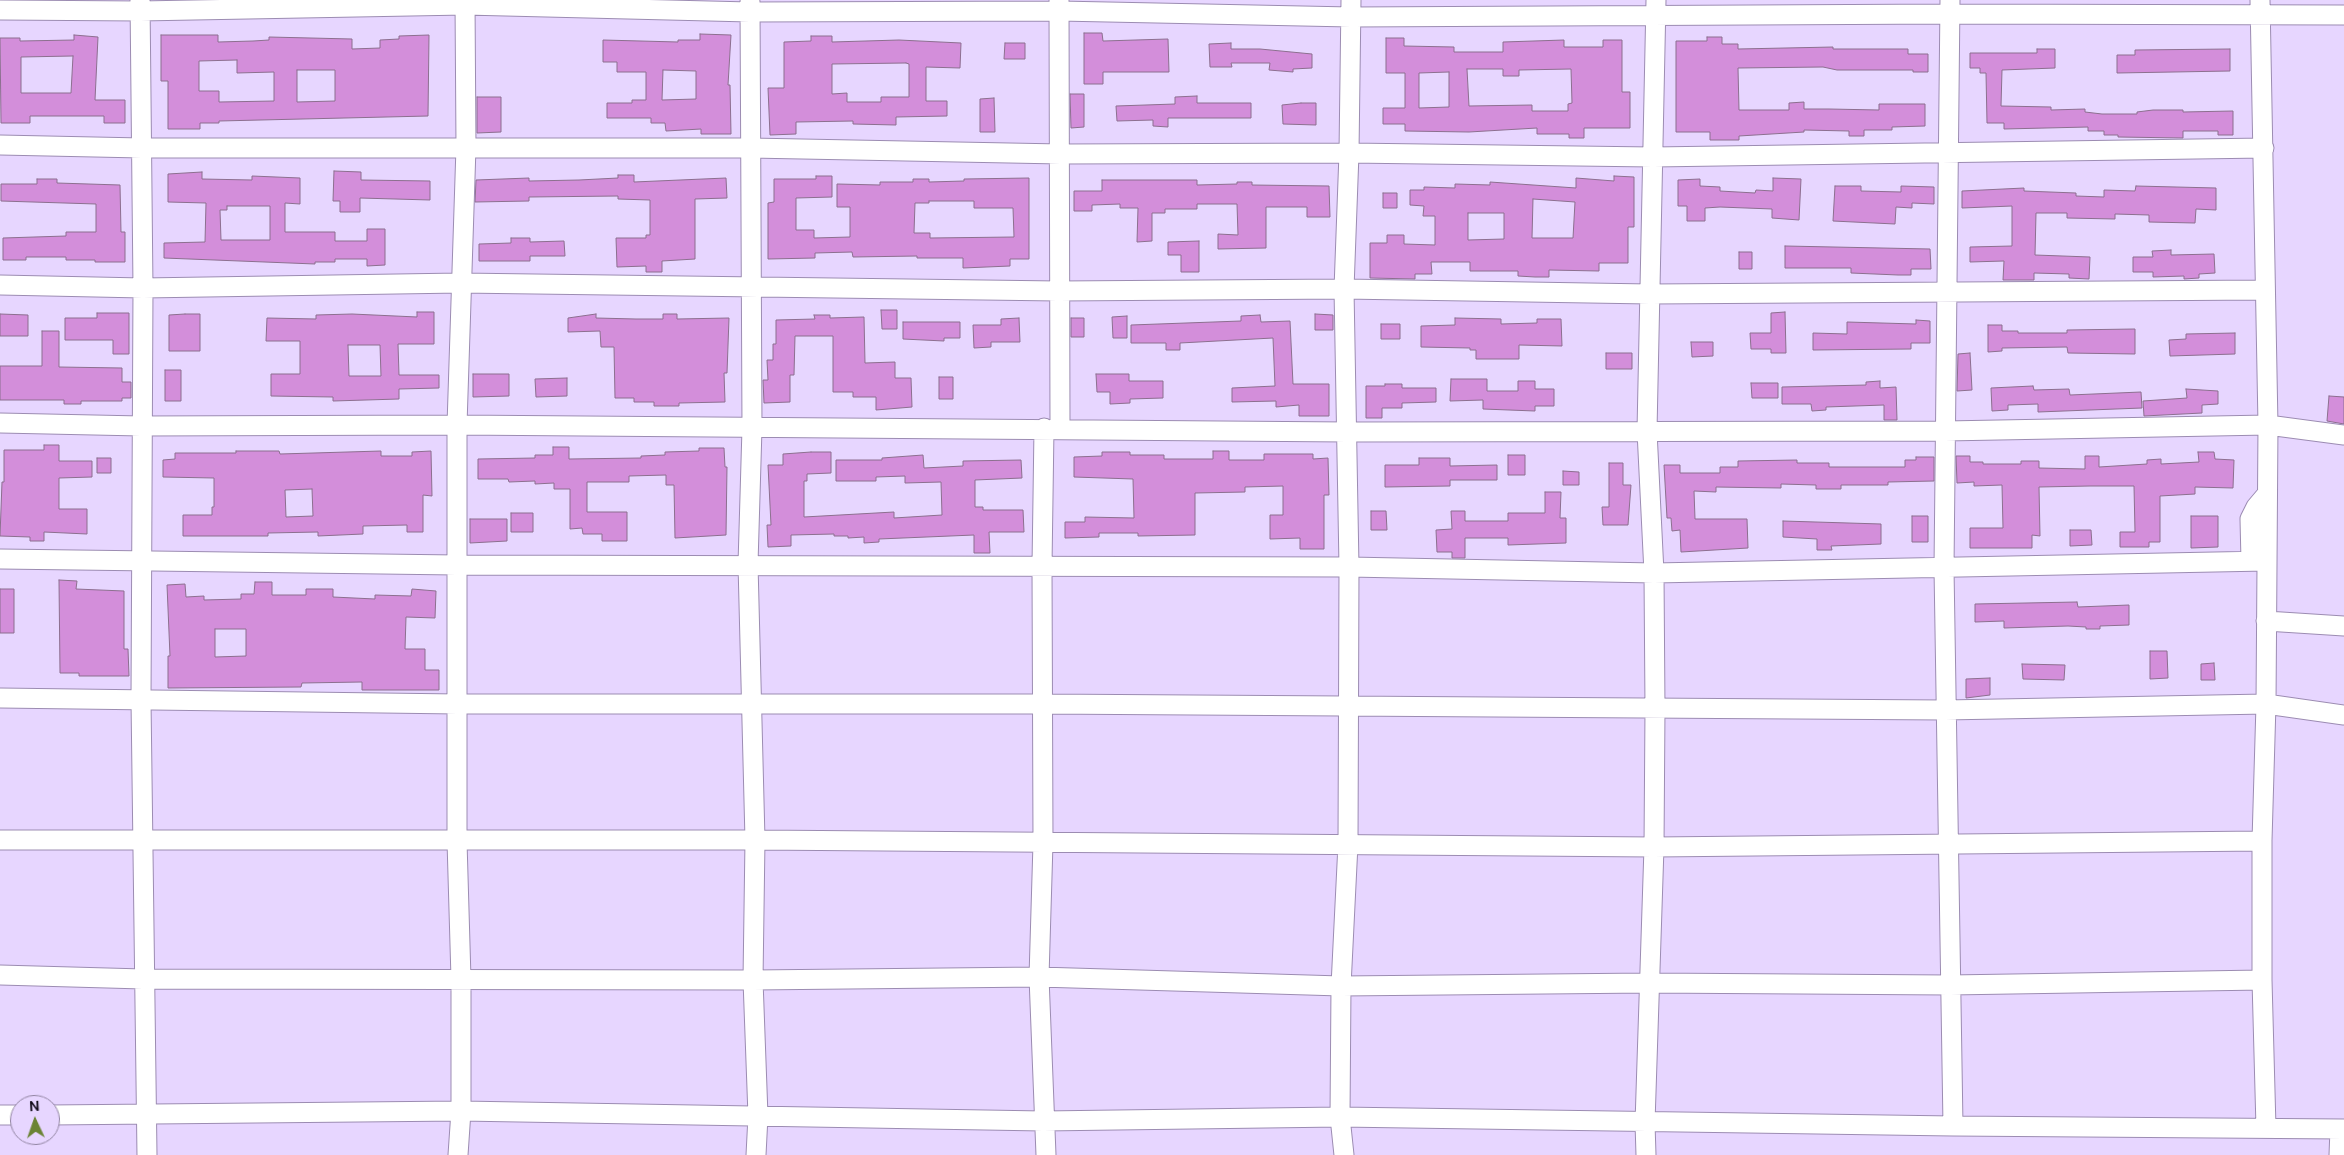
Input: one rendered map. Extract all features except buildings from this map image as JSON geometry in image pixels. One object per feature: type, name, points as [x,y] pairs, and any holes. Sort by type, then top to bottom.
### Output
[{"type":"street","points":[[458,1155],[461,1111],[461,979],[457,841],[457,425],[460,283],[466,147],[465,2]]},
{"type":"street","points":[[0,10],[140,5],[465,2],[750,6],[2260,8],[2344,15]]},
{"type":"street","points":[[140,5],[143,288],[141,700],[143,979],[147,1155]]},
{"type":"street","points":[[750,6],[752,428],[748,564],[755,840],[753,980],[758,1116],[756,1155]]},
{"type":"street","points":[[1046,1155],[1043,1121],[1039,977],[1043,843],[1042,566],[1052,428],[1058,291],[1061,154],[1059,6]]},
{"type":"street","points":[[1950,7],[1944,568],[1954,1126]]},
{"type":"street","points":[[1344,1155],[1340,1117],[1341,986],[1348,844],[1349,567],[1344,289],[1349,152],[1351,8]]},
{"type":"street","points":[[1646,1155],[1648,983],[1654,847],[1654,573],[1647,431],[1656,8]]},
{"type":"street","points":[[2260,8],[2268,425],[2267,494],[2258,561],[2266,621],[2266,704],[2262,841],[2262,980],[2266,1128]]},
{"type":"street","points":[[0,145],[142,148],[750,148],[1061,154],[1349,152],[1653,157],[2264,148]]},
{"type":"street","points":[[0,285],[143,288],[460,283],[1058,291],[1344,289],[1650,294],[2265,290]]},
{"type":"street","points":[[0,422],[141,426],[457,425],[752,428],[1052,428],[1348,432],[1945,431],[2268,425],[2340,439]]},
{"type":"street","points":[[0,560],[457,565],[748,564],[1349,567],[1654,573],[2258,561]]},
{"type":"street","points":[[2266,621],[2344,626]]},
{"type":"street","points":[[0,698],[458,704],[1043,704],[1946,710],[2266,704],[2344,715]]},
{"type":"street","points":[[0,840],[755,840],[1654,847],[1948,842],[2262,841]]},
{"type":"street","points":[[0,975],[143,979],[753,980],[1039,977],[1341,986],[1648,983],[1950,985],[2262,980]]},
{"type":"street","points":[[60,1115],[461,1111],[1043,1121],[1340,1117],[1645,1123],[2342,1129],[2339,1155]]}]
